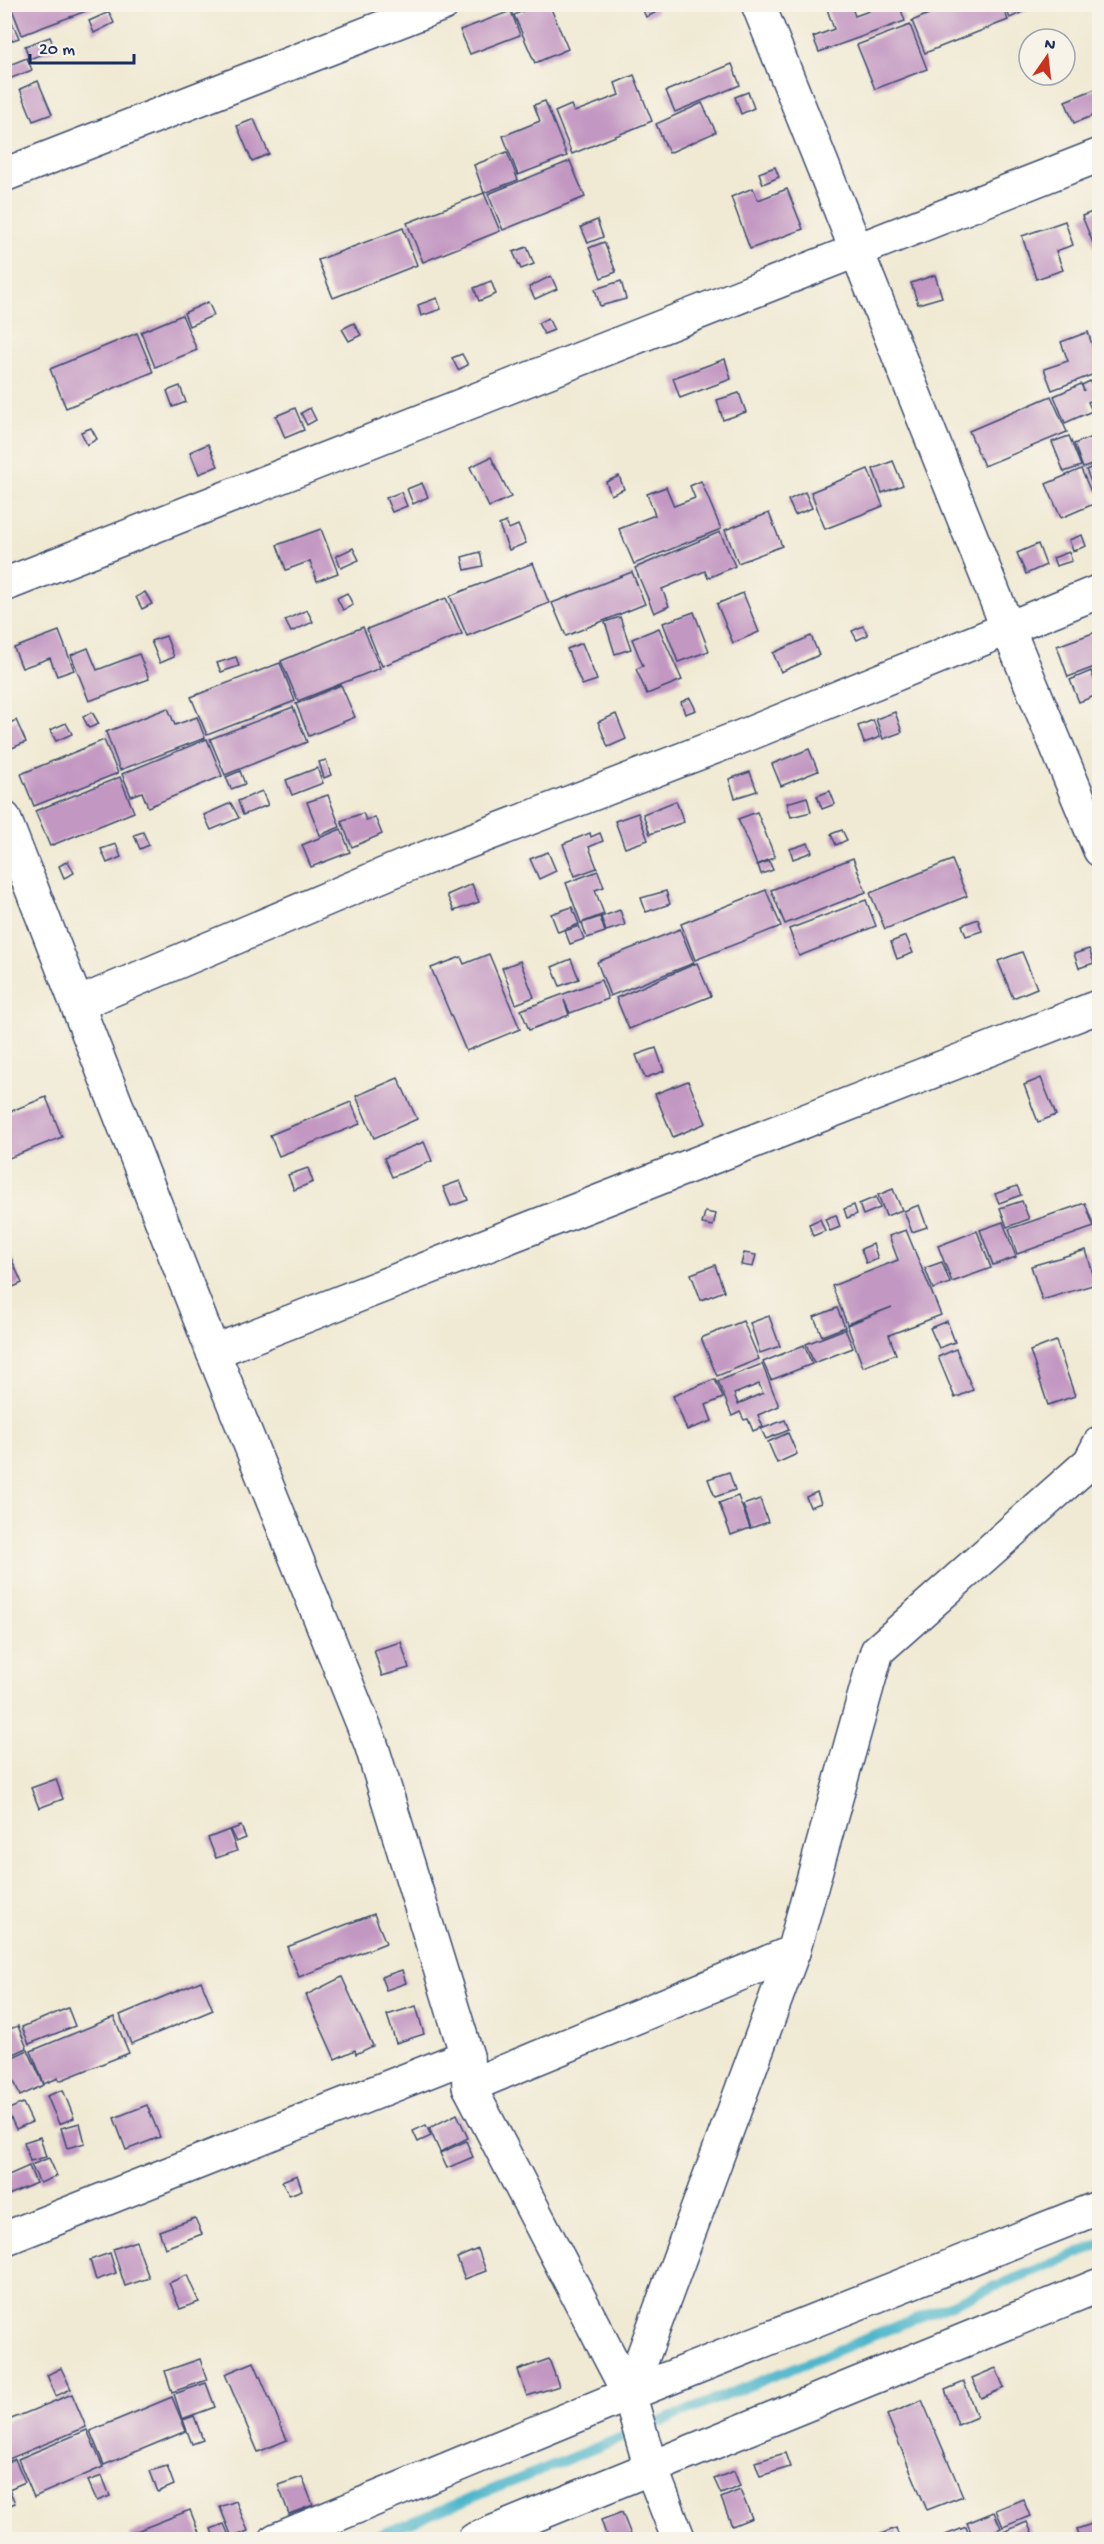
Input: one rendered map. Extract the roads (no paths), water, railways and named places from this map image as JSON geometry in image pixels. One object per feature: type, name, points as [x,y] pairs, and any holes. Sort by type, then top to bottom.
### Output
[{"type":"street","points":[[4,174],[443,4]]},
{"type":"street","points":[[758,4],[1008,629],[1100,850]]},
{"type":"street","points":[[4,585],[1100,155]]},
{"type":"street","points":[[78,1004],[402,867],[751,733],[1100,591]]},
{"type":"street","points":[[4,818],[213,1352],[371,1744],[468,2071],[632,2402],[649,2460],[680,2540]]},
{"type":"street","points":[[213,1352],[1100,1006]]},
{"type":"street","points":[[632,2402],[793,1952],[877,1651],[1090,1462],[1100,1443]]},
{"type":"street","points":[[4,2239],[793,1952]]},
{"type":"street","points":[[276,2540],[632,2402],[1100,2207]]},
{"type":"street","points":[[474,2540],[649,2460],[1100,2285]]},
{"type":"waterway","points":[[368,2540],[1100,2244]]}]
